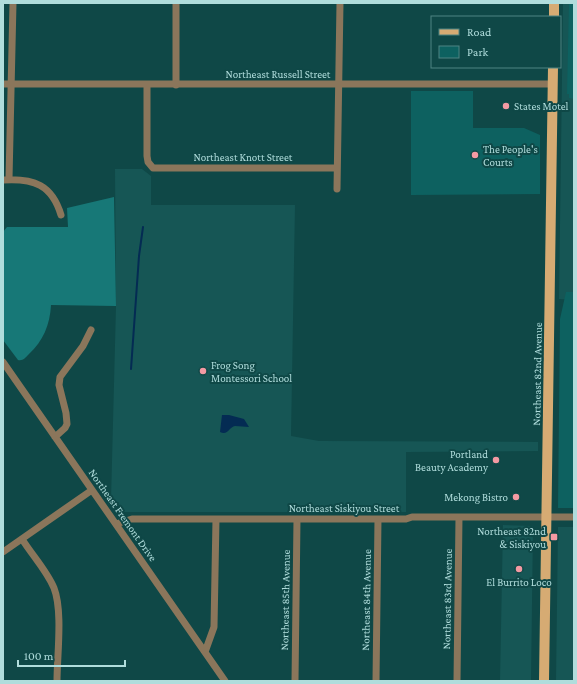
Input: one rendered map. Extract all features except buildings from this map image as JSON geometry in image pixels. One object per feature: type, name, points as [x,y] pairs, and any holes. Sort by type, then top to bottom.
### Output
[{"type":"main road","points":[[554,3],[554,16]]},
{"type":"main road","name":"Northeast 82nd Avenue","points":[[544,681],[553,68]]},
{"type":"street","points":[[13,3],[7,85],[6,180],[36,183],[45,187],[56,201],[61,215]]},
{"type":"street","points":[[176,3],[176,85]]},
{"type":"street","points":[[337,189],[340,3]]},
{"type":"street","name":"Northeast Russell Street","points":[[7,85],[338,86],[553,84]]},
{"type":"street","name":"Northeast Knott Street","points":[[147,85],[146,156],[150,166],[156,168],[337,168]]},
{"type":"street","points":[[55,437],[65,428],[66,424],[66,414],[59,385],[60,377],[83,346],[91,330]]},
{"type":"street","name":"Northeast Fremont Drive","points":[[4,367],[55,437],[225,681]]},
{"type":"street","points":[[3,552],[92,490]]},
{"type":"street","name":"Northeast Siskiyou Street","points":[[116,524],[132,518],[406,519],[412,517],[574,517]]},
{"type":"street","name":"Northeast 83rd Avenue","points":[[457,681],[459,517]]},
{"type":"street","points":[[205,652],[214,627],[216,518]]},
{"type":"street","name":"Northeast 85th Avenue","points":[[295,681],[297,519]]},
{"type":"street","name":"Northeast 84th Avenue","points":[[376,681],[378,519]]},
{"type":"street","points":[[22,539],[50,580],[56,593],[58,610],[57,681]]},
{"type":"shaded area","points":[[563,3],[574,3],[574,300],[559,299]]},
{"type":"shaded area","name":"Frog Song Montessori School","points":[[115,169],[142,169],[151,176],[151,205],[295,205],[291,436],[319,441],[538,442],[538,451],[406,452],[406,512],[119,512],[111,500],[116,306]]},
{"type":"shaded area","points":[[114,197],[116,306],[51,305],[49,319],[42,338],[25,358],[18,360],[3,340],[3,232],[7,227],[68,227],[67,208]]},
{"type":"shaded area","points":[[222,415],[229,415],[244,419],[249,427],[235,426],[225,433],[220,432]]},
{"type":"shaded area","points":[[503,525],[533,526],[531,681],[500,681]]},
{"type":"shaded area","points":[[558,527],[574,527],[574,681],[556,681]]},
{"type":"green space","points":[[569,3],[574,3],[574,99],[569,98],[569,94],[567,94]]},
{"type":"green space","name":"The People's Courts","points":[[411,91],[473,91],[473,128],[524,128],[540,135],[540,194],[411,195]]},
{"type":"green space","points":[[566,292],[574,292],[574,508],[558,508],[560,319]]},
{"type":"waterway","points":[[131,369],[139,256],[143,227]]},
{"type":"place","name":"States Motel","points":[[506,106]]},
{"type":"place","name":"The People's Courts","points":[[475,155]]},
{"type":"place","name":"Frog Song Montessori School","points":[[203,371]]},
{"type":"place","name":"Portland Beauty Academy","points":[[496,460]]},
{"type":"place","name":"Mekong Bistro","points":[[516,497]]},
{"type":"place","name":"Northeast 82nd & Siskiyou","points":[[554,537]]},
{"type":"place","name":"El Burrito Loco","points":[[519,569]]}]
